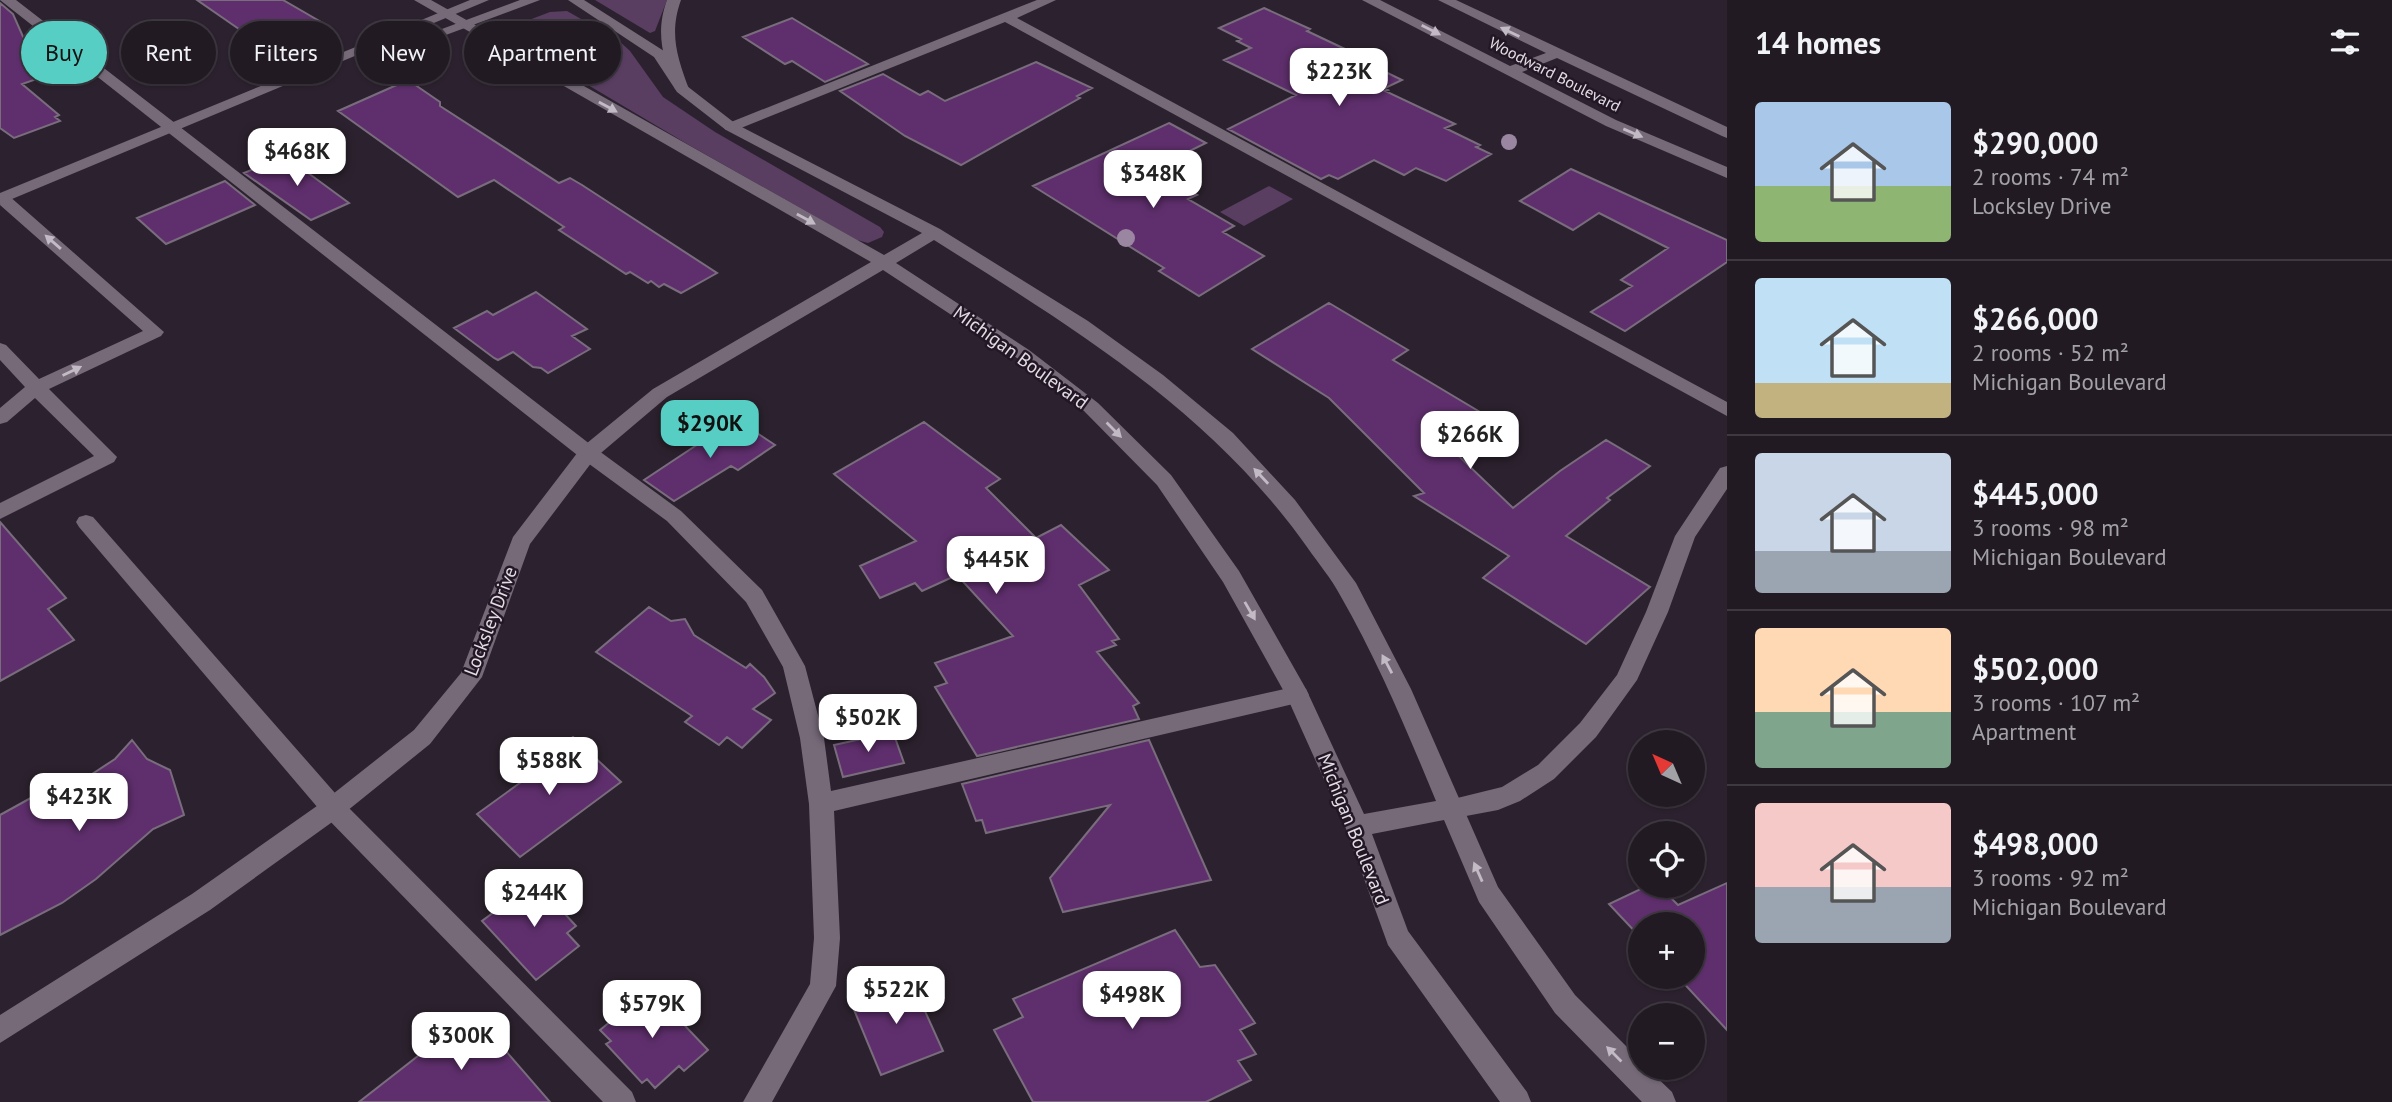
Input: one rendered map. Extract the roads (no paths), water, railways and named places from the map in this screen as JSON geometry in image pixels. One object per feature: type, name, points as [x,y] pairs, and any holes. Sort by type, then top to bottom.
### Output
[{"type":"street","points":[[7,0],[588,453],[674,516],[754,596],[794,666],[812,738],[821,804],[827,938],[823,986],[757,1102]]},
{"type":"street","name":"Michigan Boulevard","points":[[421,0],[883,262],[1023,354],[1091,407],[1164,480],[1231,577],[1298,695],[1357,826],[1397,937],[1517,1102]]},
{"type":"street","points":[[455,19],[481,0]]},
{"type":"street","points":[[0,418],[36,388],[155,331],[1,199],[455,19],[533,0]]},
{"type":"street","points":[[575,0],[659,54],[682,89],[731,127],[934,233],[1082,325],[1156,379],[1226,438],[1288,505],[1348,589],[1400,689],[1488,894],[1565,1004],[1662,1102]]},
{"type":"street","points":[[674,0],[666,18],[665,45],[682,89]]},
{"type":"street","points":[[731,127],[1049,0]]},
{"type":"street","name":"Woodward Boulevard","points":[[1369,0],[1611,123],[1727,173]]},
{"type":"street","name":"Woodward Boulevard","points":[[1445,0],[1727,133]]},
{"type":"street","points":[[1006,17],[1727,410]]},
{"type":"street","points":[[1511,71],[1556,54]]},
{"type":"street","name":"Locksley Drive","points":[[0,1030],[201,902],[333,808],[422,737],[471,677],[520,542],[588,453],[660,393],[934,233]]},
{"type":"street","points":[[0,349],[107,457],[0,512]]},
{"type":"street","points":[[1357,826],[1497,800],[1546,772],[1588,730],[1626,680],[1657,612],[1685,536],[1727,473]]},
{"type":"street","points":[[86,522],[333,808],[622,1102]]},
{"type":"street","points":[[821,804],[1298,695]]}]
